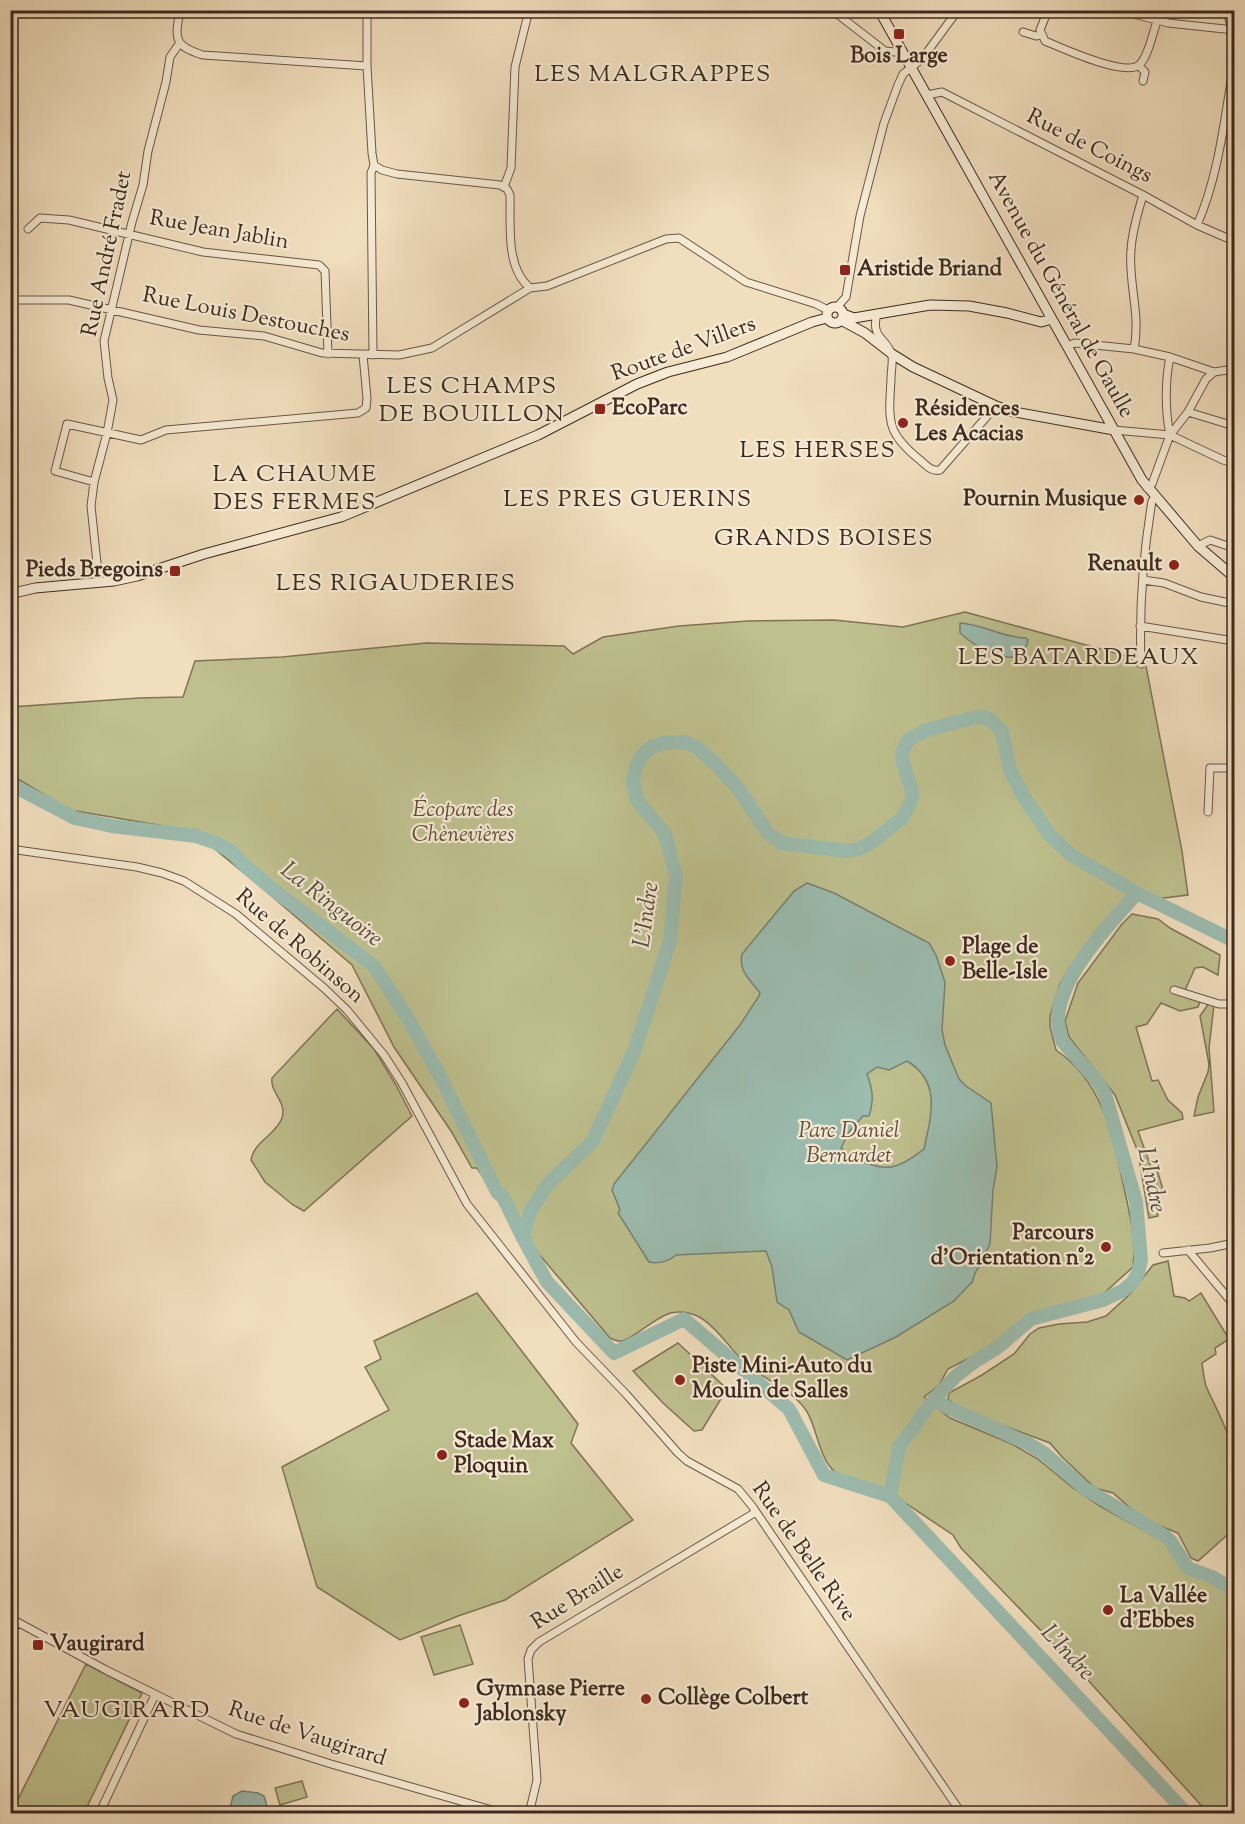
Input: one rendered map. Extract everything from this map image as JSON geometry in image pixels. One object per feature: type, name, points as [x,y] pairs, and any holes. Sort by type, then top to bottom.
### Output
[{"type":"main road","name":"Avenue du Général de Gaulle","points":[[879,10],[1147,488],[1198,546],[1234,577]]},
{"type":"main road","points":[[835,314],[854,318],[939,305],[979,308],[1041,321],[1052,319]]},
{"type":"main road","points":[[835,314],[913,367],[996,406],[1010,411],[1114,430]]},
{"type":"main road","name":"Route de Villers","points":[[10,594],[35,588],[99,582],[155,571],[204,554],[341,517],[538,435],[637,384],[668,372],[727,357],[835,314]]},
{"type":"street","points":[[10,16],[11,10]]},
{"type":"street","points":[[180,10],[176,33],[179,44],[186,50],[203,55],[367,66]]},
{"type":"street","points":[[367,10],[367,66],[374,165],[371,173],[373,355]]},
{"type":"street","points":[[504,187],[511,168],[515,67],[529,10]]},
{"type":"street","points":[[832,10],[885,51],[901,50]]},
{"type":"street","points":[[835,314],[846,297],[860,216],[885,123],[898,85],[903,74],[922,60],[958,10]]},
{"type":"street","points":[[1048,10],[1040,30],[1045,41],[1087,59],[1131,69],[1139,66],[1144,60],[1157,21]]},
{"type":"street","points":[[1119,10],[1157,21],[1232,30],[1226,10]]},
{"type":"street","points":[[1023,32],[1036,36],[1041,35]]},
{"type":"street","name":"Rue André Fradet","points":[[99,582],[91,506],[94,482],[113,400],[104,341],[143,185],[148,151],[166,82],[170,57],[179,44]]},
{"type":"street","points":[[1197,225],[1204,208],[1212,174],[1234,63]]},
{"type":"street","points":[[1139,66],[1145,72],[1143,81]]},
{"type":"street","name":"Rue de Coings","points":[[927,95],[942,92],[1197,225],[1234,241]]},
{"type":"street","points":[[374,165],[382,170],[406,175],[504,187],[510,195],[512,251],[516,269],[530,288]]},
{"type":"street","points":[[1134,349],[1137,331],[1131,251],[1137,213],[1143,195]]},
{"type":"street","name":"Rue Jean Jablin","points":[[28,229],[40,218],[69,220],[203,252],[319,265],[325,271],[328,354]]},
{"type":"street","name":"Rue Louis Destouches","points":[[10,300],[69,300],[199,330],[264,336],[328,354],[399,355],[432,348],[530,288],[547,286],[666,239],[678,238],[746,282],[816,304],[835,314]]},
{"type":"street","points":[[877,314],[875,328],[877,334],[892,354],[889,420],[893,433],[916,457],[932,469],[940,470],[996,406]]},
{"type":"street","points":[[1066,346],[1075,343],[1134,349],[1170,357],[1214,372],[1234,369]]},
{"type":"street","points":[[94,482],[56,471],[67,424],[141,440],[166,430],[358,412],[366,408],[367,398],[363,355]]},
{"type":"street","points":[[1170,357],[1167,370],[1167,423],[1170,435]]},
{"type":"street","points":[[1147,488],[1152,484],[1170,435],[1188,412],[1206,379],[1214,372]]},
{"type":"street","points":[[1188,412],[1234,426]]},
{"type":"street","points":[[1114,430],[1170,435],[1234,463]]},
{"type":"street","points":[[1141,663],[1140,626],[1143,580],[1152,501],[1155,497]]},
{"type":"street","points":[[1198,546],[1210,540],[1234,548]]},
{"type":"street","points":[[1143,580],[1164,583],[1201,597],[1234,604]]},
{"type":"street","points":[[1140,626],[1234,641]]},
{"type":"street","points":[[1208,812],[1210,768],[1234,768]]},
{"type":"street","name":"Rue de Robinson","points":[[10,849],[137,867],[162,873],[184,881],[236,914],[324,988],[367,1032],[402,1083],[467,1204]]},
{"type":"street","points":[[1174,990],[1219,1004],[1234,1004]]},
{"type":"street","name":"Rue de Belle Rive","points":[[467,1204],[576,1342],[678,1453],[687,1461],[738,1489],[962,1814]]},
{"type":"street","points":[[1163,1253],[1234,1242]]},
{"type":"street","points":[[1188,1250],[1234,1305]]},
{"type":"street","name":"Rue Braille","points":[[529,1814],[537,1780],[528,1659],[531,1650],[539,1642],[756,1512]]},
{"type":"street","points":[[10,1636],[14,1620]]},
{"type":"street","name":"Rue de Vaugirard","points":[[14,1620],[155,1695],[254,1740],[506,1814]]},
{"type":"street","points":[[99,1814],[155,1695]]},
{"type":"green space","points":[[965,612],[1145,661],[1182,851],[1188,895],[1122,903],[1109,925],[1070,967],[1060,984],[1050,1016],[1050,1027],[1056,1050],[1085,1078],[1104,1112],[1110,1130],[1130,1217],[1134,1247],[1133,1267],[1103,1294],[1030,1314],[988,1348],[948,1369],[939,1385],[924,1397],[950,1418],[1012,1444],[1038,1459],[1073,1488],[1100,1506],[1168,1544],[1188,1573],[1210,1579],[1234,1597],[1234,1813],[1208,1813],[1077,1668],[961,1548],[953,1535],[880,1486],[867,1487],[834,1471],[824,1457],[811,1420],[802,1405],[790,1394],[750,1367],[706,1322],[696,1315],[684,1312],[671,1313],[623,1340],[610,1338],[532,1246],[530,1237],[520,1231],[477,1168],[472,1168],[451,1131],[394,1047],[352,965],[268,893],[193,831],[70,810],[11,775],[11,707],[183,697],[195,661],[282,657],[426,643],[564,646],[573,654],[603,637],[679,626],[748,621],[834,620],[903,627]]},
{"type":"green space","points":[[1132,914],[1158,919],[1220,955],[1218,975],[1203,967],[1195,968],[1183,995],[1200,1002],[1198,1007],[1180,1011],[1161,1003],[1147,1024],[1136,1027],[1152,1081],[1158,1080],[1168,1100],[1182,1113],[1183,1119],[1138,1131],[1151,1167],[1156,1166],[1164,1193],[1156,1195],[1158,1216],[1149,1218],[1138,1152],[1115,1095],[1069,1037],[1065,1021],[1078,983]]},
{"type":"green space","points":[[1209,1003],[1214,1005],[1209,1048],[1214,1112],[1194,1116],[1198,1097],[1208,1072],[1209,1064],[1200,1016]]},
{"type":"green space","points":[[337,1009],[374,1049],[412,1116],[304,1211],[265,1182],[251,1160],[256,1148],[275,1129],[282,1118],[281,1102],[273,1088],[272,1078]]},
{"type":"green space","points":[[1168,1261],[1174,1296],[1189,1301],[1201,1293],[1229,1339],[1215,1348],[1216,1354],[1202,1363],[1206,1386],[1232,1446],[1234,1529],[1198,1561],[1191,1558],[1178,1533],[1143,1519],[1113,1493],[1095,1488],[1050,1443],[975,1415],[948,1399],[949,1393],[1014,1354],[1030,1334],[1039,1328],[1087,1322],[1106,1316],[1131,1293],[1153,1265]]},
{"type":"green space","name":"Stade Max Ploquin","points":[[477,1293],[578,1424],[571,1443],[633,1520],[505,1600],[400,1640],[317,1587],[282,1467],[389,1410],[365,1367],[381,1359],[374,1341]]},
{"type":"green space","name":"Piste Mini-Auto du Moulin de Salles","points":[[678,1343],[727,1389],[702,1430],[694,1431],[633,1371]]},
{"type":"green space","points":[[460,1625],[473,1664],[434,1675],[421,1637]]},
{"type":"green space","points":[[86,1664],[142,1693],[84,1813],[11,1813]]},
{"type":"green space","points":[[302,1781],[307,1797],[280,1805],[275,1788]]},
{"type":"shaded area","points":[[960,623],[1028,640],[1024,651],[1017,656],[997,655],[986,651],[960,633]]},
{"type":"shaded area","points":[[807,883],[834,893],[929,943],[936,955],[945,982],[942,1030],[945,1045],[959,1079],[991,1103],[997,1167],[993,1190],[990,1244],[972,1282],[954,1301],[896,1337],[847,1360],[799,1332],[789,1310],[777,1302],[772,1267],[766,1251],[676,1255],[664,1262],[649,1262],[618,1213],[620,1210],[612,1190],[614,1184],[740,1025],[759,996],[760,993],[744,971],[742,954],[794,891]],"holes":[[[907,1061],[918,1069],[930,1089],[931,1100],[924,1149],[903,1163],[881,1167],[866,1163],[841,1148],[849,1132],[863,1116],[869,1116],[872,1095],[867,1074],[877,1067],[889,1070]]]},
{"type":"shaded area","points":[[242,1791],[264,1796],[269,1813],[229,1813],[233,1796]]},
{"type":"waterway","name":"L'Indre","points":[[1187,1814],[890,1496],[824,1475],[789,1409],[684,1319],[614,1353],[547,1282],[523,1238],[530,1212],[547,1185],[593,1141],[635,1049],[670,941],[676,876],[665,834],[637,800],[633,781],[642,755],[652,747],[664,743],[685,742],[698,748],[738,788],[768,833],[781,843],[847,851],[859,849],[872,842],[902,818],[909,806],[912,791],[902,752],[908,740],[924,731],[972,718],[990,719],[1002,731],[1010,770],[1022,794],[1049,834],[1071,855],[1137,893],[1234,941]]},
{"type":"waterway","name":"La Ringuoire","points":[[10,784],[75,818],[112,826],[196,836],[216,843],[232,852],[275,891],[374,966],[410,1022],[441,1078],[497,1192],[503,1197],[523,1238]]},
{"type":"waterway","name":"L'Indre","points":[[1137,893],[1080,962],[1068,983],[1060,1004],[1058,1023],[1063,1042],[1098,1082],[1105,1094],[1136,1202],[1141,1260],[1138,1273],[1133,1282],[1124,1290],[1103,1300],[1031,1319],[998,1347],[956,1376],[934,1399],[1029,1444],[1045,1454],[1084,1488],[1165,1536],[1188,1568],[1212,1577],[1234,1590]]},
{"type":"waterway","name":"L'Indre","points":[[890,1496],[899,1447],[934,1399]]},
{"type":"place","name":"Bois Large","points":[[899,34]]},
{"type":"place","name":"Aristide Briand","points":[[845,270]]},
{"type":"place","name":"EcoParc","points":[[600,409]]},
{"type":"place","name":"Résidences Les Acacias","points":[[903,423]]},
{"type":"place","name":"Pournin Musique","points":[[1139,500]]},
{"type":"place","name":"Renault","points":[[1174,565]]},
{"type":"place","name":"Pieds Bregoins","points":[[175,571]]},
{"type":"place","name":"Plage de Belle-Isle","points":[[950,961]]},
{"type":"place","name":"Parcours d'Orientation n°2","points":[[1106,1247]]},
{"type":"place","name":"Piste Mini-Auto du Moulin de Salles","points":[[680,1380]]},
{"type":"place","name":"Stade Max Ploquin","points":[[442,1455]]},
{"type":"place","name":"La Vallée d'Ebbes","points":[[1108,1610]]},
{"type":"place","name":"Vaugirard","points":[[38,1645]]},
{"type":"place","name":"Collège Colbert","points":[[646,1699]]},
{"type":"place","name":"Gymnase Pierre Jablonsky","points":[[464,1703]]},
{"type":"district","name":"LES MALGRAPPES","points":[[653,75]]},
{"type":"district","name":"LES CHAMPS DE BOUILLON","points":[[472,401]]},
{"type":"district","name":"LES HERSES","points":[[818,451]]},
{"type":"district","name":"LA CHAUME DES FERMES","points":[[295,489]]},
{"type":"district","name":"LES PRES GUERINS","points":[[628,500]]},
{"type":"district","name":"GRANDS BOISES","points":[[824,539]]},
{"type":"district","name":"LES RIGAUDERIES","points":[[396,584]]},
{"type":"district","name":"LES BATARDEAUX","points":[[1079,658]]},
{"type":"district","name":"VAUGIRARD","points":[[127,1711]]},
{"type":"park label","name":"Écoparc des Chènevières","points":[[463,824]]},
{"type":"park label","name":"Parc Daniel Bernardet","points":[[849,1144]]}]
